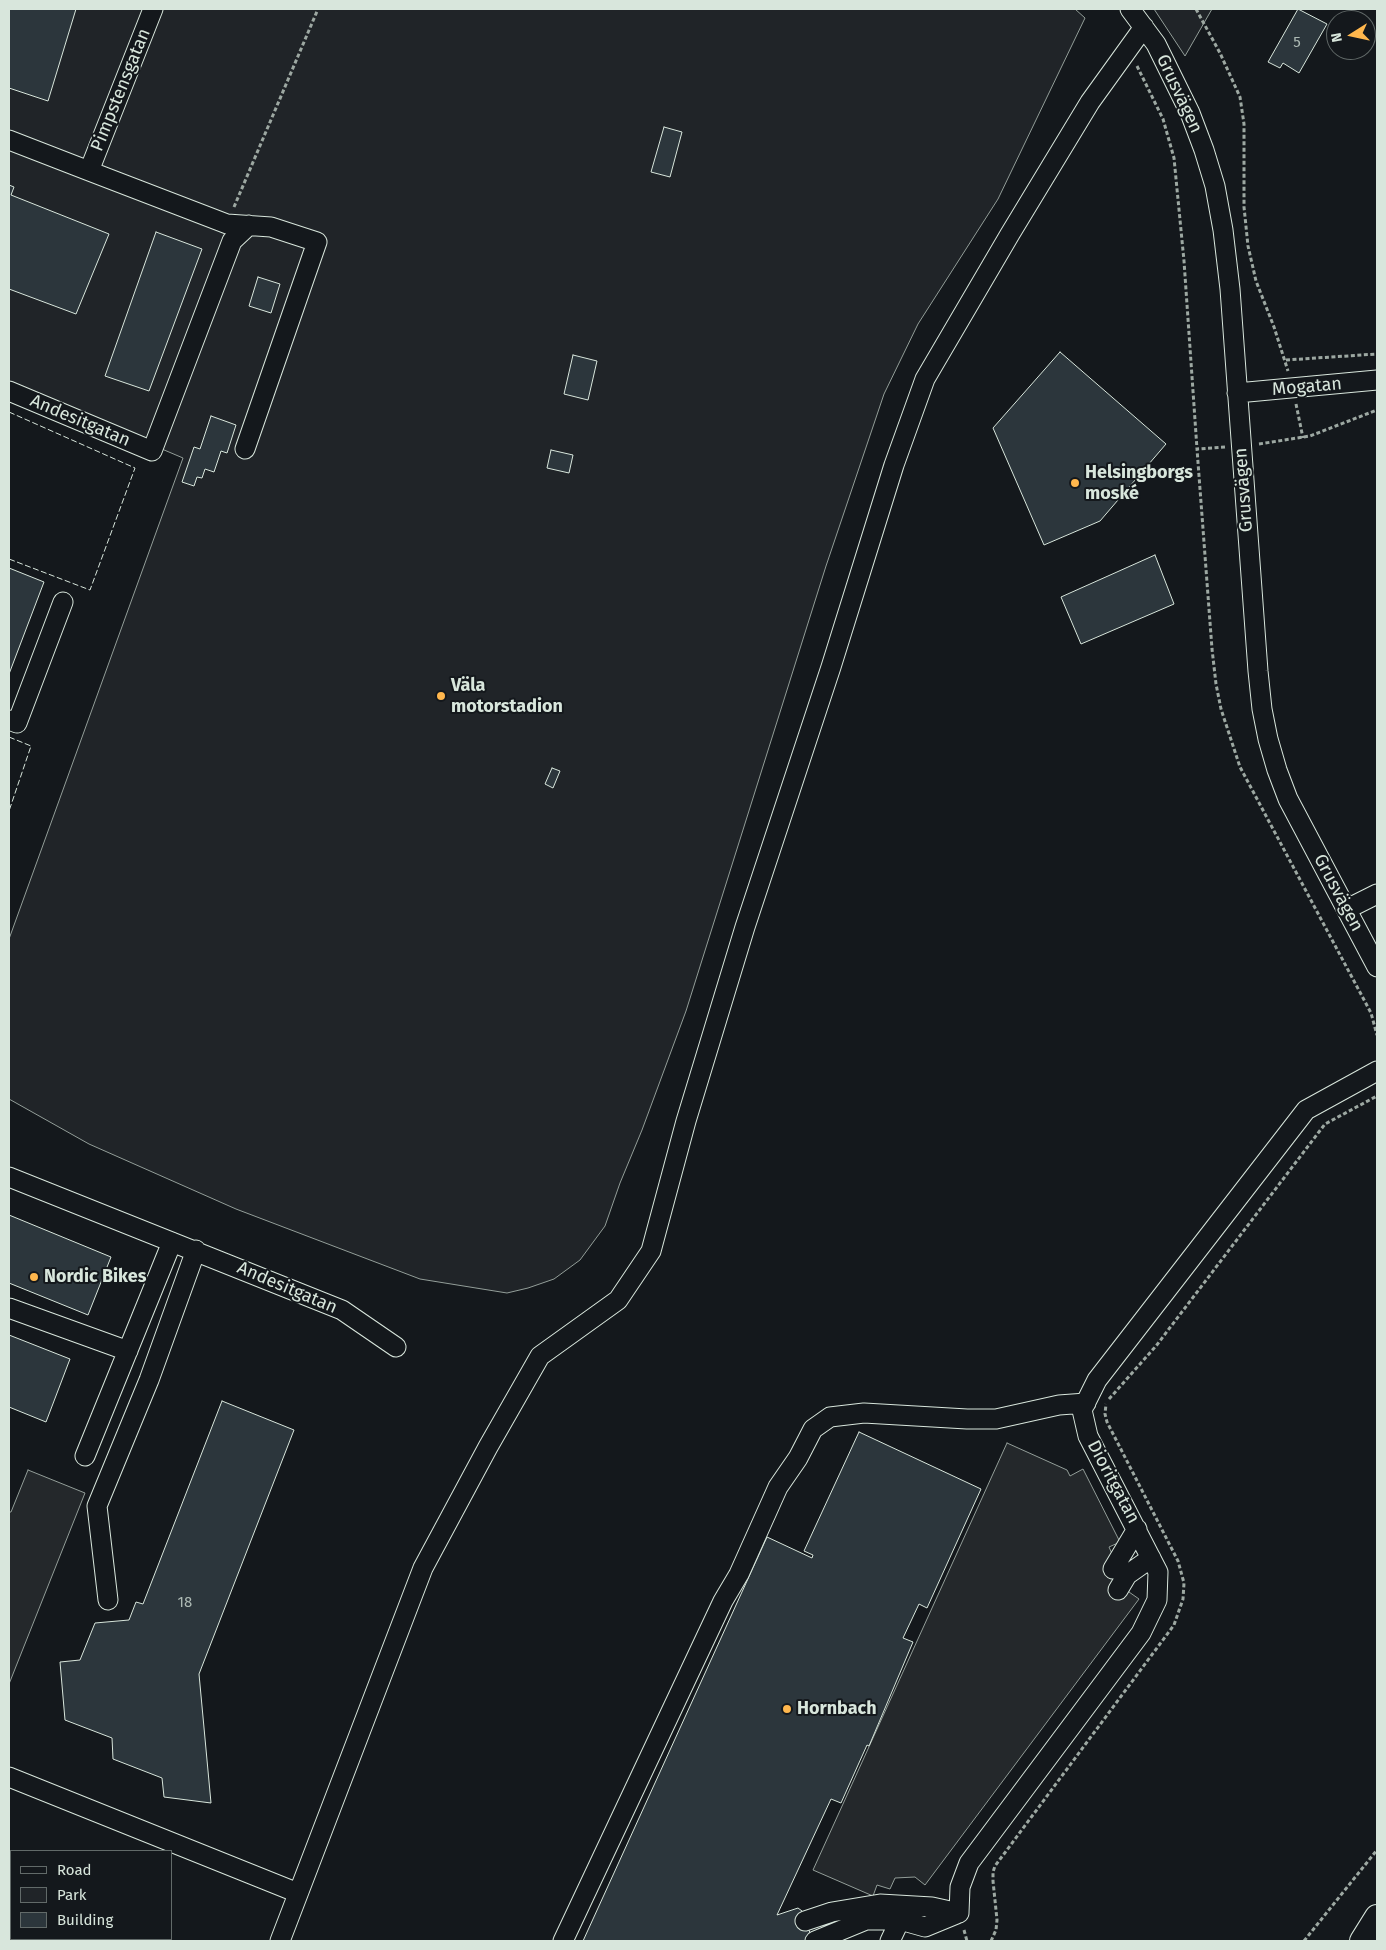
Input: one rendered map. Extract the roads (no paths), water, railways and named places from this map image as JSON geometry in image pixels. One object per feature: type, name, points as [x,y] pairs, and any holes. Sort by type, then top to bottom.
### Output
[{"type":"main road","points":[[1362,1941],[1377,1917]]},
{"type":"street","name":"Pimpstensgatan","points":[[88,171],[153,9]]},
{"type":"street","name":"Grusvägen","points":[[1130,9],[1156,44],[1190,113],[1215,186],[1224,230],[1258,671],[1262,709],[1268,739],[1288,799],[1377,967]]},
{"type":"street","points":[[280,1941],[423,1568],[488,1447],[540,1356],[618,1300],[651,1252],[686,1121],[744,927],[831,667],[894,465],[926,378],[1090,102],[1144,27]]},
{"type":"street","name":"Pimpstensgatan","points":[[9,140],[227,224],[271,227],[317,242],[245,449]]},
{"type":"street","name":"Andesitgatan","points":[[9,391],[152,451],[232,241],[249,225]]},
{"type":"street","name":"Mogatan","points":[[1237,393],[1377,380]]},
{"type":"street","points":[[9,720],[17,722],[63,602]]},
{"type":"street","points":[[1346,909],[1377,894]]},
{"type":"street","name":"Dioritgatan","points":[[959,1913],[960,1887],[969,1863],[1141,1633],[1157,1600],[1158,1572],[1088,1436],[1082,1410],[1097,1380],[1306,1110],[1377,1071]]},
{"type":"street","name":"Andesitgatan","points":[[9,1177],[196,1250],[342,1310],[396,1347]]},
{"type":"street","points":[[85,1456],[172,1242]]},
{"type":"street","points":[[108,1600],[97,1506],[149,1380],[196,1250]]},
{"type":"street","points":[[9,1308],[128,1351]]},
{"type":"street","points":[[563,1941],[723,1600],[739,1574],[778,1487],[798,1458],[813,1429],[830,1417],[864,1412],[967,1419],[996,1419],[1059,1405],[1086,1403]]},
{"type":"street","points":[[1113,1568],[1137,1529]]},
{"type":"street","points":[[1118,1590],[1127,1575],[1151,1558]]},
{"type":"street","points":[[9,1777],[298,1893]]},
{"type":"street","points":[[805,1921],[832,1912],[880,1904],[932,1907],[959,1913]]},
{"type":"street","points":[[815,1941],[839,1935],[866,1920],[900,1920],[925,1927],[959,1913]]},
{"type":"street","points":[[890,1941],[900,1920]]},
{"type":"place","name":"Helsingborgs moské","points":[[1075,483]]},
{"type":"place","name":"Väla motorstadion","points":[[441,696]]},
{"type":"place","name":"Nordic Bikes","points":[[34,1277]]},
{"type":"place","name":"Hornbach","points":[[787,1709]]}]
